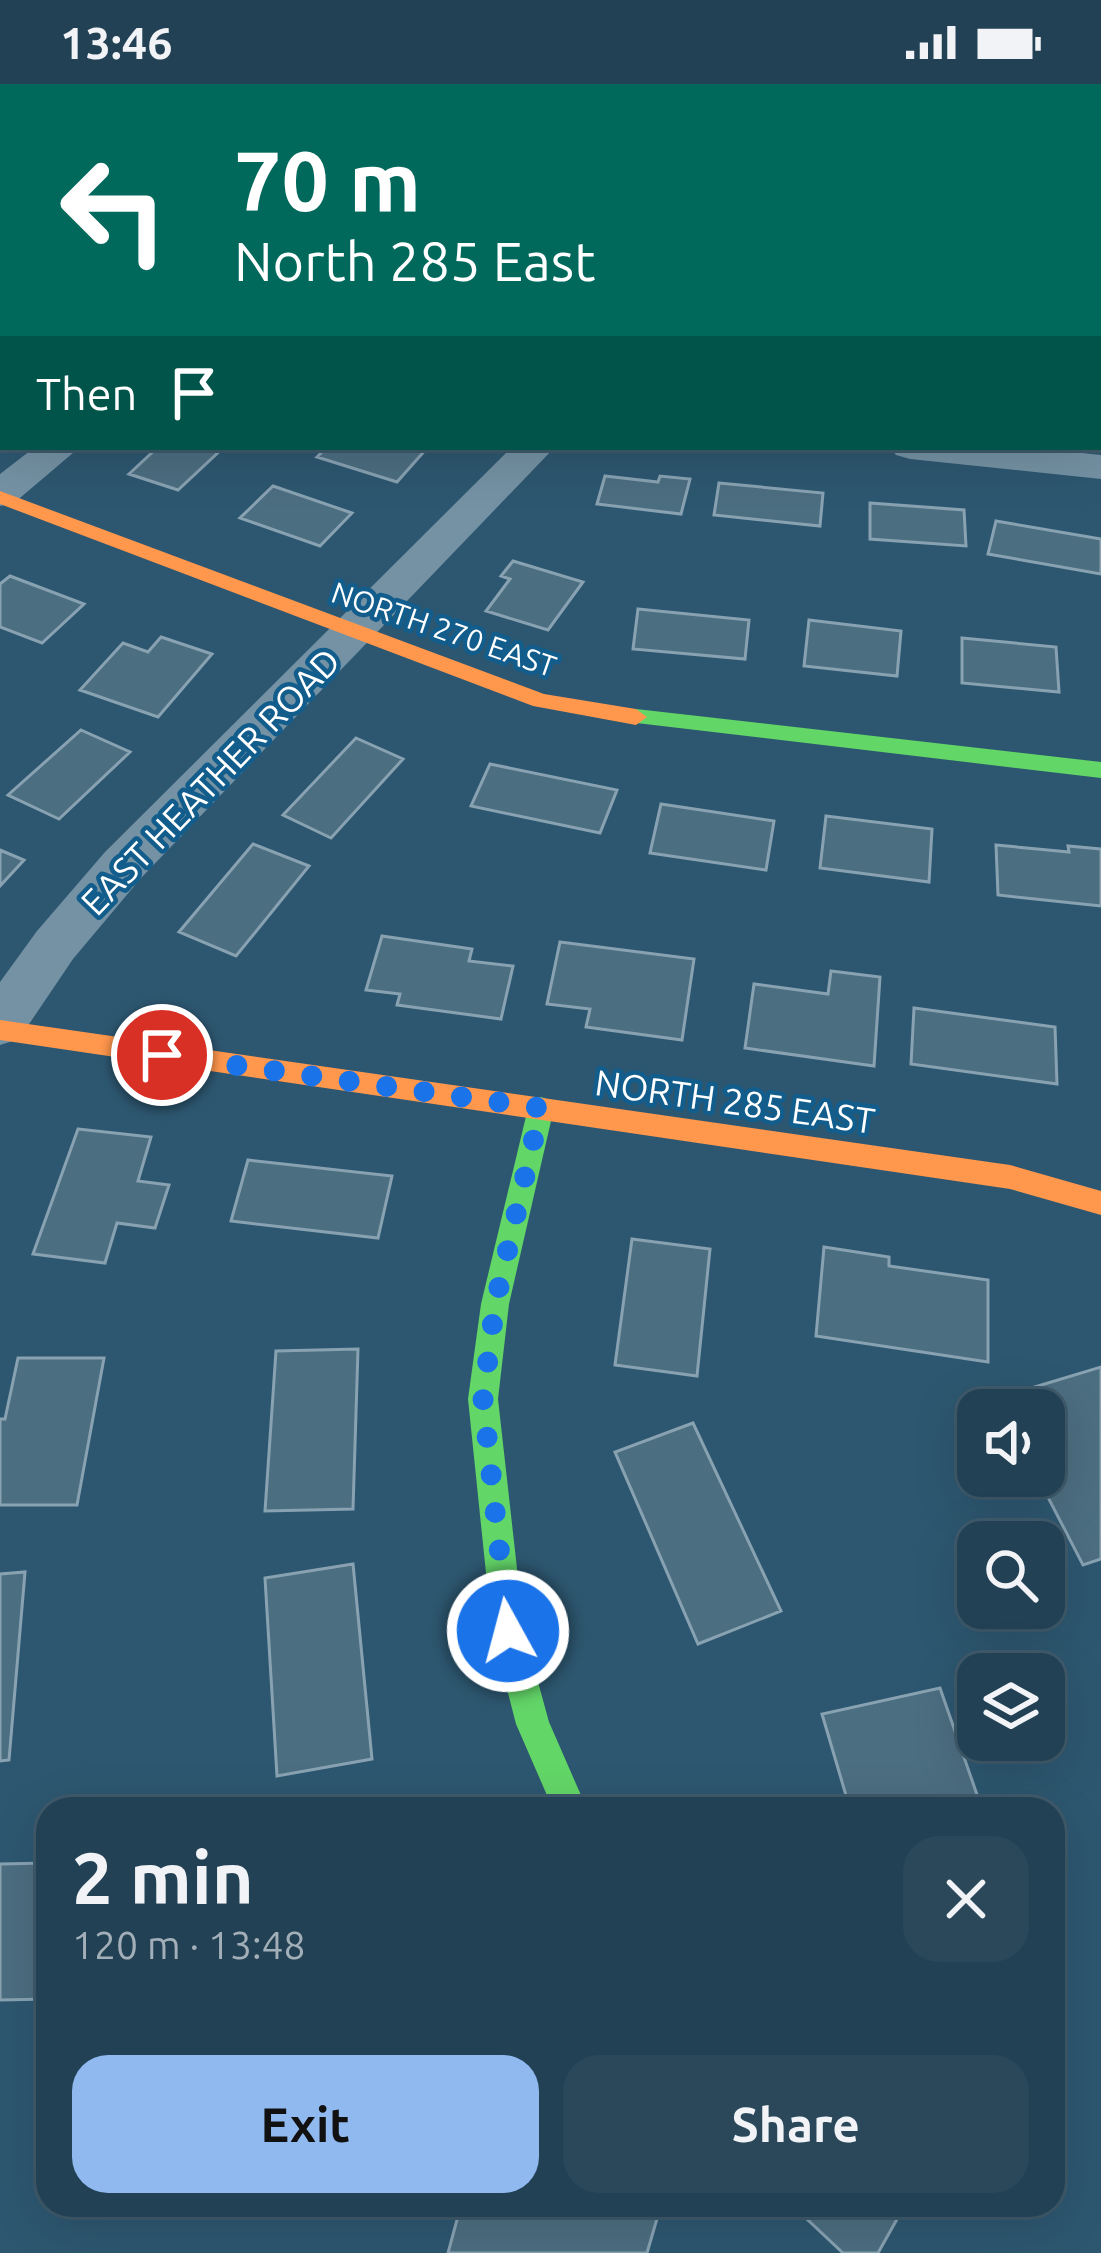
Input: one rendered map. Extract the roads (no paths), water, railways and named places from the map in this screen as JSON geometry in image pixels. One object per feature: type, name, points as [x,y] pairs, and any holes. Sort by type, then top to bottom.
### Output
[{"type":"street","points":[[0,495],[56,450]]},
{"type":"street","name":"EAST HEATHER ROAD","points":[[0,1027],[55,945],[123,865],[532,450]]},
{"type":"street","points":[[939,450],[1101,467]]},
{"type":"street","name":"NORTH 270 EAST","points":[[0,495],[541,701],[625,716],[1101,770]]},
{"type":"street","name":"NORTH 285 EAST","points":[[0,1027],[1010,1178],[1101,1203]]},
{"type":"street","points":[[541,1108],[495,1304],[483,1399],[508,1631],[533,1724],[565,1797]]}]
